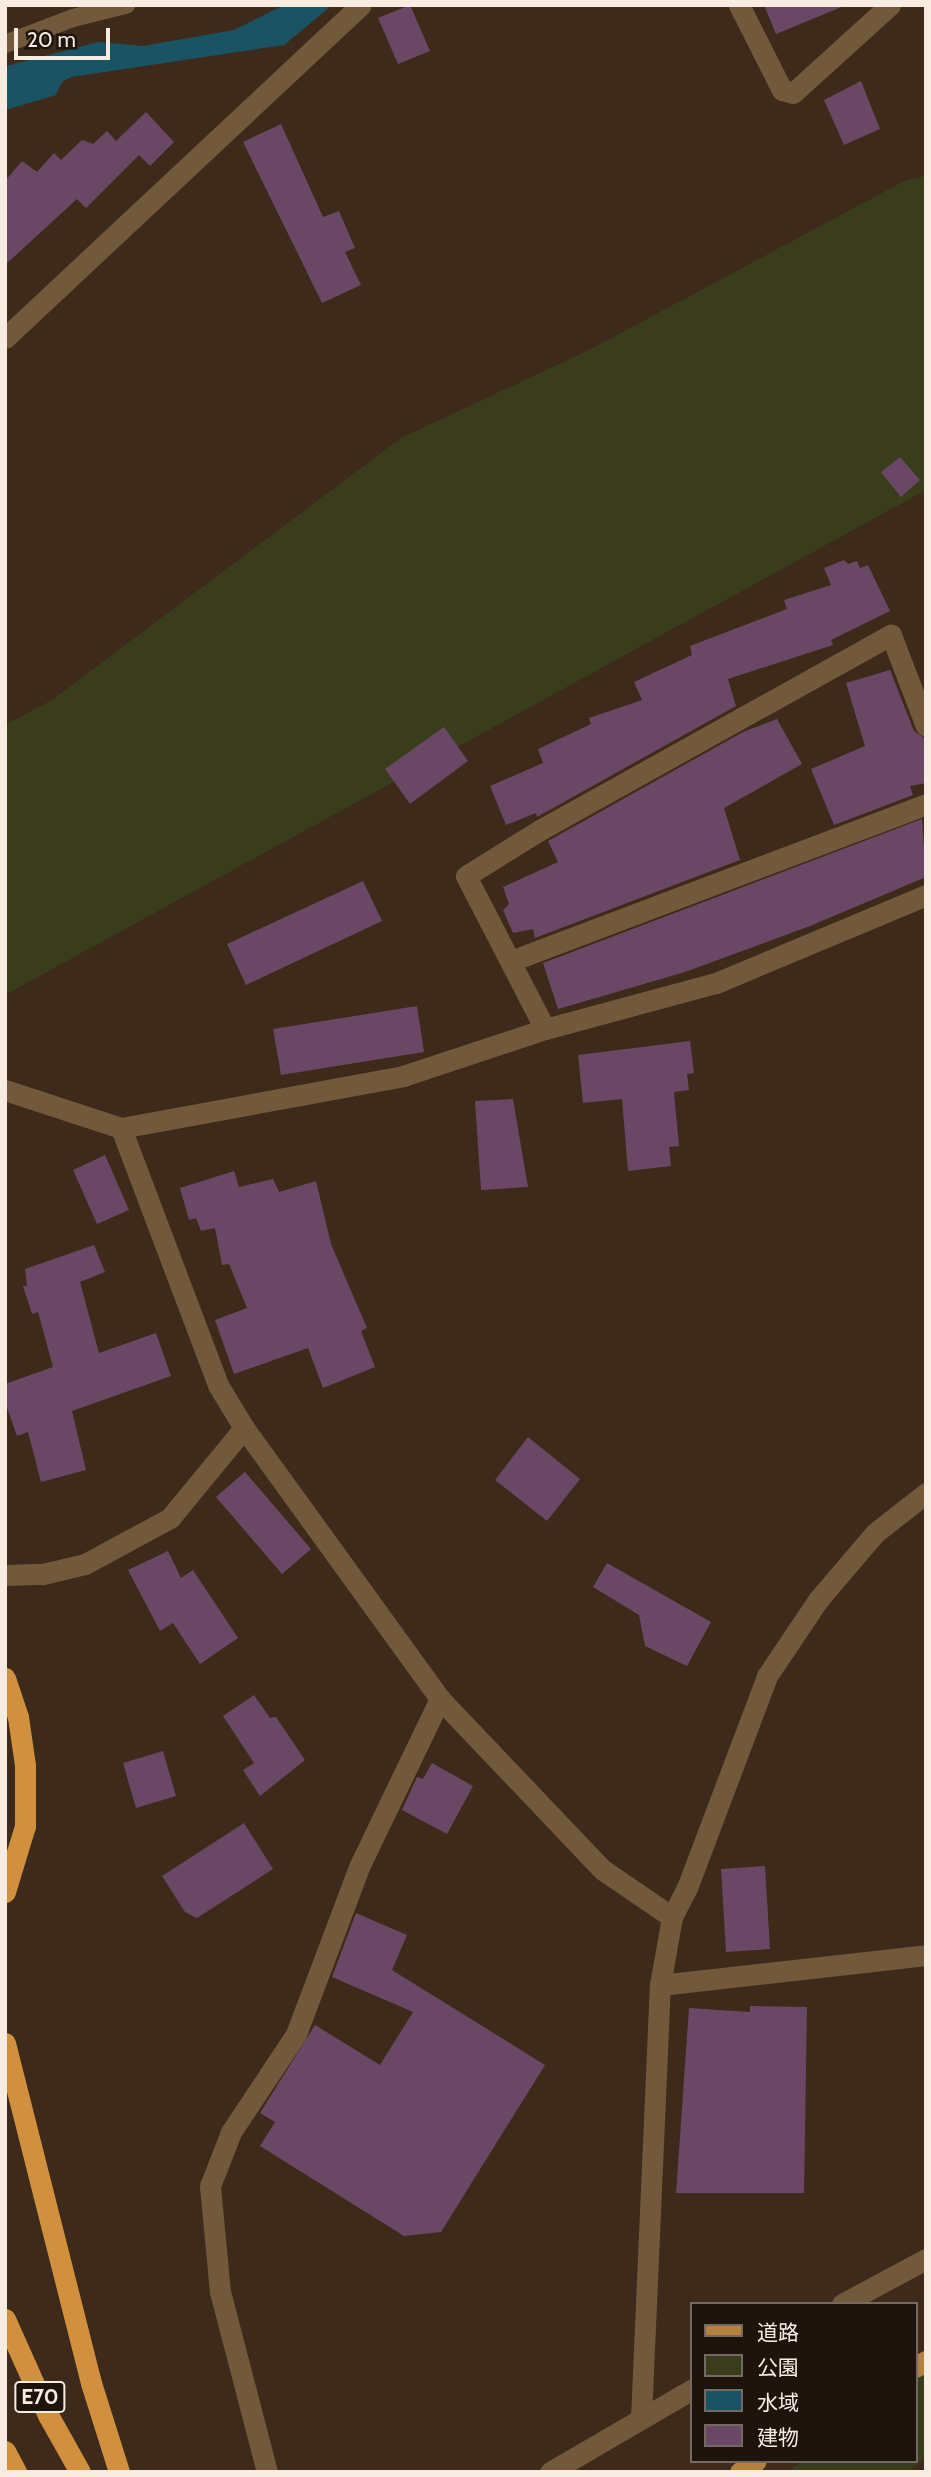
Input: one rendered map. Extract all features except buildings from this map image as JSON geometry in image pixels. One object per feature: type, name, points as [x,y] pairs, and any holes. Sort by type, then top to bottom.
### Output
[{"type":"highway","points":[[5,1678],[18,1717],[25,1765],[25,1826],[5,1892]]},
{"type":"highway","points":[[5,2043],[90,2383],[119,2472]]},
{"type":"highway","name":"E70","points":[[5,2319],[48,2415],[80,2472]]},
{"type":"highway","points":[[5,2451],[16,2472]]},
{"type":"street","points":[[5,338],[361,5]]},
{"type":"street","points":[[739,5],[782,90],[793,93],[890,5]]},
{"type":"street","points":[[545,1029],[466,876],[540,830],[891,635],[926,726]]},
{"type":"street","points":[[511,961],[926,804]]},
{"type":"street","points":[[5,1090],[121,1128],[403,1076],[545,1029],[716,984],[926,895]]},
{"type":"street","points":[[121,1128],[218,1385],[244,1428],[440,1699],[603,1870],[672,1917]]},
{"type":"street","points":[[5,1575],[43,1574],[85,1564],[170,1518],[244,1428]]},
{"type":"street","points":[[641,2418],[660,1984],[672,1917],[687,1888],[766,1676],[818,1600],[875,1533],[926,1493]]},
{"type":"street","points":[[267,2472],[220,2292],[210,2186],[231,2132],[296,2034],[359,1867],[440,1699]]},
{"type":"street","points":[[660,1984],[926,1955]]},
{"type":"street","points":[[846,2302],[926,2259]]},
{"type":"street","points":[[550,2472],[690,2391]]},
{"type":"lane","points":[[5,44],[73,18],[126,5]]},
{"type":"green space","points":[[926,176],[926,490],[5,995],[5,725],[52,700],[401,438],[591,349],[906,180]]},
{"type":"green space","points":[[926,2371],[926,2456],[909,2472],[788,2472],[799,2463],[917,2463],[917,2377]]},
{"type":"water","points":[[284,5],[332,5],[284,45],[71,77],[62,82],[56,95],[5,110],[5,67],[10,65],[98,42],[143,46],[234,30]]}]
